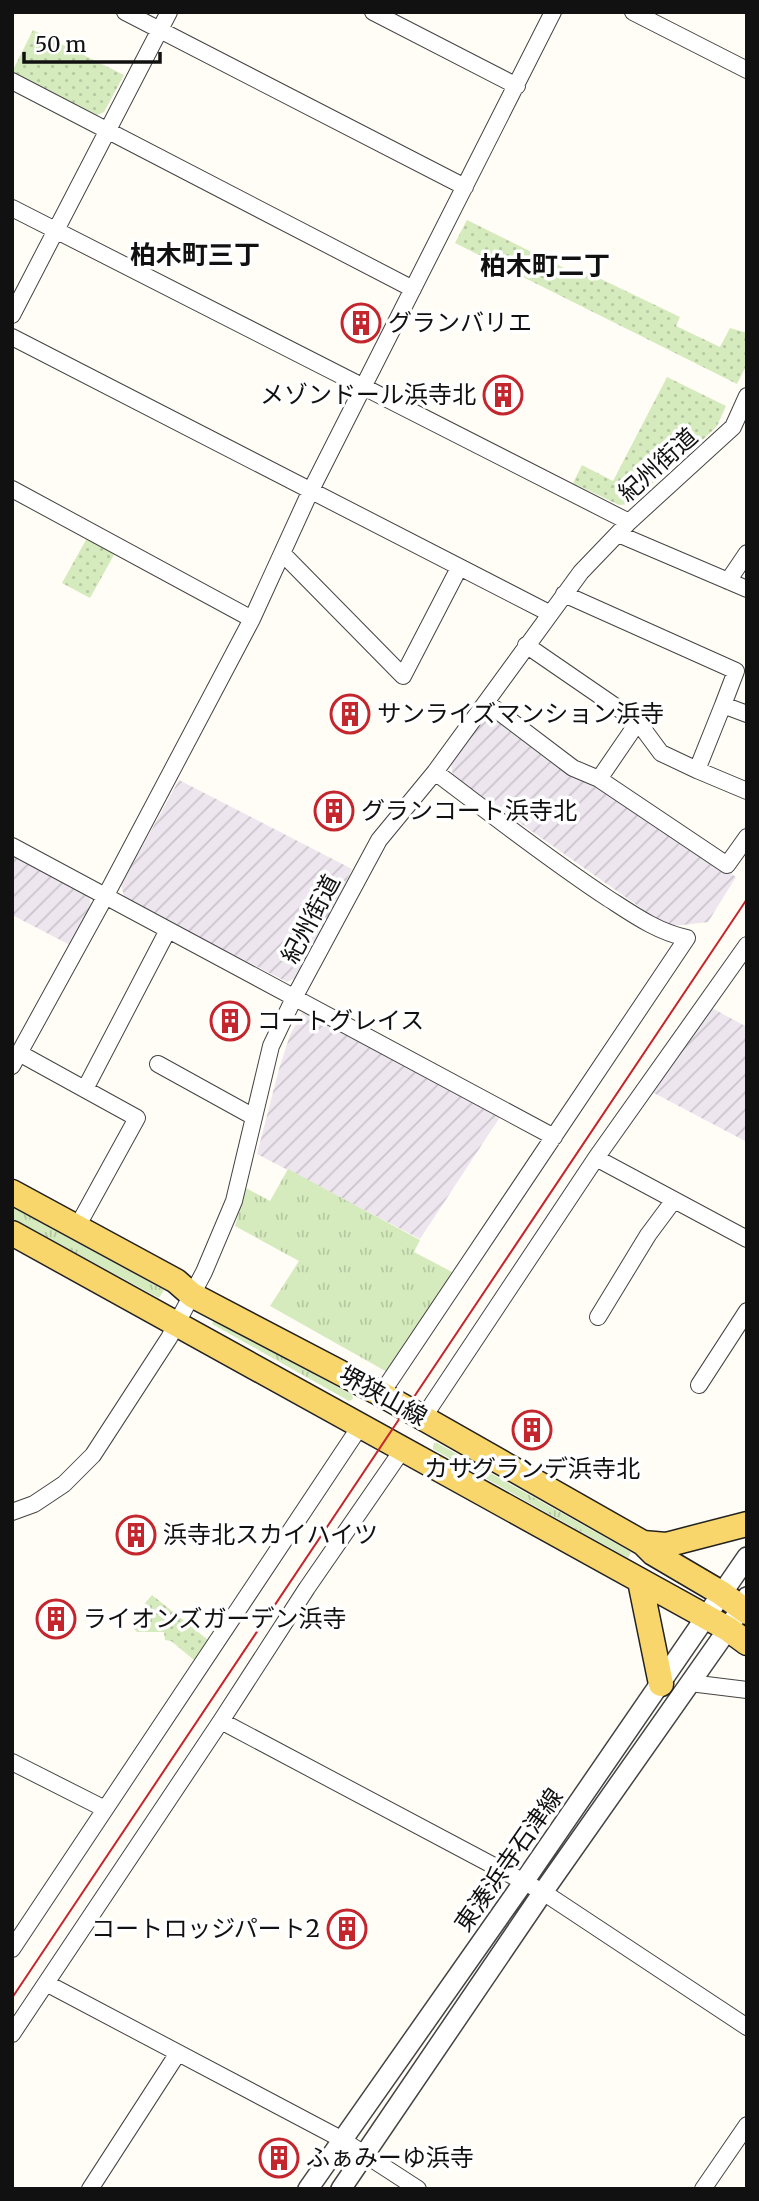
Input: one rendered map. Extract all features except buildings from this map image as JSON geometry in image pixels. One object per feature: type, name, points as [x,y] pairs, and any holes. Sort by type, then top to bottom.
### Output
[{"type":"main road","name":"堺狭山線","points":[[12,1192],[176,1281],[192,1294],[381,1394],[643,1542],[653,1553],[739,1602]]},
{"type":"main road","name":"堺狭山線","points":[[12,1233],[737,1636]]},
{"type":"main road","points":[[643,1542],[666,1545],[747,1524]]},
{"type":"main road","points":[[640,1581],[661,1684]]},
{"type":"street","points":[[125,12],[465,187]]},
{"type":"street","points":[[12,315],[169,12]]},
{"type":"street","points":[[373,12],[517,86]]},
{"type":"street","points":[[77,1227],[137,1118],[85,1089],[16,1060],[252,619],[310,492],[553,12]]},
{"type":"street","points":[[633,12],[747,70]]},
{"type":"street","points":[[12,81],[110,129],[413,289]]},
{"type":"street","points":[[12,208],[363,388],[624,528],[747,589]]},
{"type":"street","points":[[12,337],[549,613]]},
{"type":"street","name":"紀州街道","points":[[12,1512],[34,1504],[64,1485],[93,1455],[177,1323],[234,1201],[271,1046],[379,840],[435,772],[581,572],[624,528],[733,427],[747,396]]},
{"type":"street","points":[[12,489],[252,619]]},
{"type":"street","points":[[729,581],[747,553]]},
{"type":"street","points":[[283,554],[403,676],[459,568]]},
{"type":"street","points":[[564,594],[736,671],[697,770]]},
{"type":"street","points":[[526,645],[638,722],[661,753],[747,791]]},
{"type":"street","points":[[485,702],[573,768],[599,779],[727,865],[747,837]]},
{"type":"street","points":[[723,705],[747,714]]},
{"type":"street","points":[[599,779],[638,722]]},
{"type":"street","points":[[381,1394],[687,938],[671,935],[633,915],[575,877],[435,772]]},
{"type":"street","points":[[12,846],[554,1137]]},
{"type":"street","points":[[85,1089],[168,930]]},
{"type":"street","points":[[423,1418],[596,1158],[747,945]]},
{"type":"street","points":[[158,1064],[254,1117]]},
{"type":"street","points":[[596,1158],[747,1239]]},
{"type":"street","points":[[598,1317],[648,1235],[674,1200]]},
{"type":"street","points":[[699,1385],[747,1311]]},
{"type":"street","points":[[12,1949],[361,1425]]},
{"type":"street","points":[[12,2034],[307,1588],[403,1449]]},
{"type":"street","name":"東湊浜寺石津線","points":[[341,2189],[543,1892],[690,1684],[737,1636],[739,1602],[747,1557]]},
{"type":"street","name":"東湊浜寺石津線","points":[[307,2189],[523,1883],[705,1616],[739,1602]]},
{"type":"street","points":[[690,1684],[746,1691]]},
{"type":"street","points":[[221,1721],[543,1892],[747,2026]]},
{"type":"street","points":[[12,1762],[105,1809]]},
{"type":"street","points":[[46,1983],[341,2139],[414,2188]]},
{"type":"street","points":[[90,2189],[178,2053]]},
{"type":"street","points":[[703,2189],[747,2125]]},
{"type":"shaded area","points":[[496,716],[736,877],[708,922],[669,925],[651,915],[453,776],[451,762],[485,717]]},
{"type":"shaded area","points":[[179,780],[352,869],[300,976],[287,982],[125,899],[121,885]]},
{"type":"shaded area","points":[[12,856],[89,896],[91,905],[70,945],[12,915]]},
{"type":"shaded area","points":[[710,1007],[747,1027],[747,1142],[652,1092]]},
{"type":"shaded area","points":[[303,1011],[500,1117],[420,1239],[257,1154],[279,1069],[290,1035]]},
{"type":"green space","points":[[33,30],[124,75],[104,112],[97,115],[12,72]]},
{"type":"green space","points":[[467,220],[568,270],[580,269],[680,317],[676,326],[720,347],[730,328],[747,333],[747,364],[737,384],[455,243]]},
{"type":"green space","points":[[667,377],[726,406],[717,426],[629,504],[619,505],[573,483],[582,465],[613,481]]},
{"type":"green space","points":[[87,538],[115,553],[90,598],[62,583]]},
{"type":"green space","points":[[288,1169],[420,1240],[414,1252],[454,1273],[387,1372],[270,1306],[299,1261],[235,1226],[246,1188],[270,1201]]},
{"type":"green space","points":[[12,1207],[164,1290],[159,1298],[12,1218]]},
{"type":"green space","points":[[215,1318],[352,1395],[353,1399],[349,1401],[212,1324]]},
{"type":"green space","points":[[434,1443],[631,1552],[628,1558],[433,1449]]},
{"type":"green space","points":[[152,1595],[208,1640],[194,1660],[171,1641],[165,1640],[164,1632],[137,1632],[133,1628],[150,1608],[145,1603]]},
{"type":"tram line","points":[[12,1998],[747,899]]},
{"type":"place","name":"グランバリエ","points":[[361,323]]},
{"type":"place","name":"メゾンドール浜寺北","points":[[503,395]]},
{"type":"place","name":"サンライズマンション浜寺","points":[[350,714]]},
{"type":"place","name":"グランコート浜寺北","points":[[334,811]]},
{"type":"place","name":"コートグレイス","points":[[230,1021]]},
{"type":"place","name":"カサグランデ浜寺北","points":[[532,1430]]},
{"type":"place","name":"浜寺北スカイハイツ","points":[[136,1535]]},
{"type":"place","name":"ライオンズガーデン浜寺","points":[[56,1619]]},
{"type":"place","name":"コートロッジパート2","points":[[347,1929]]},
{"type":"place","name":"ふぁみーゆ浜寺","points":[[279,2158]]},
{"type":"district","name":"柏木町三丁","points":[[195,255]]},
{"type":"district","name":"柏木町二丁","points":[[545,266]]}]
